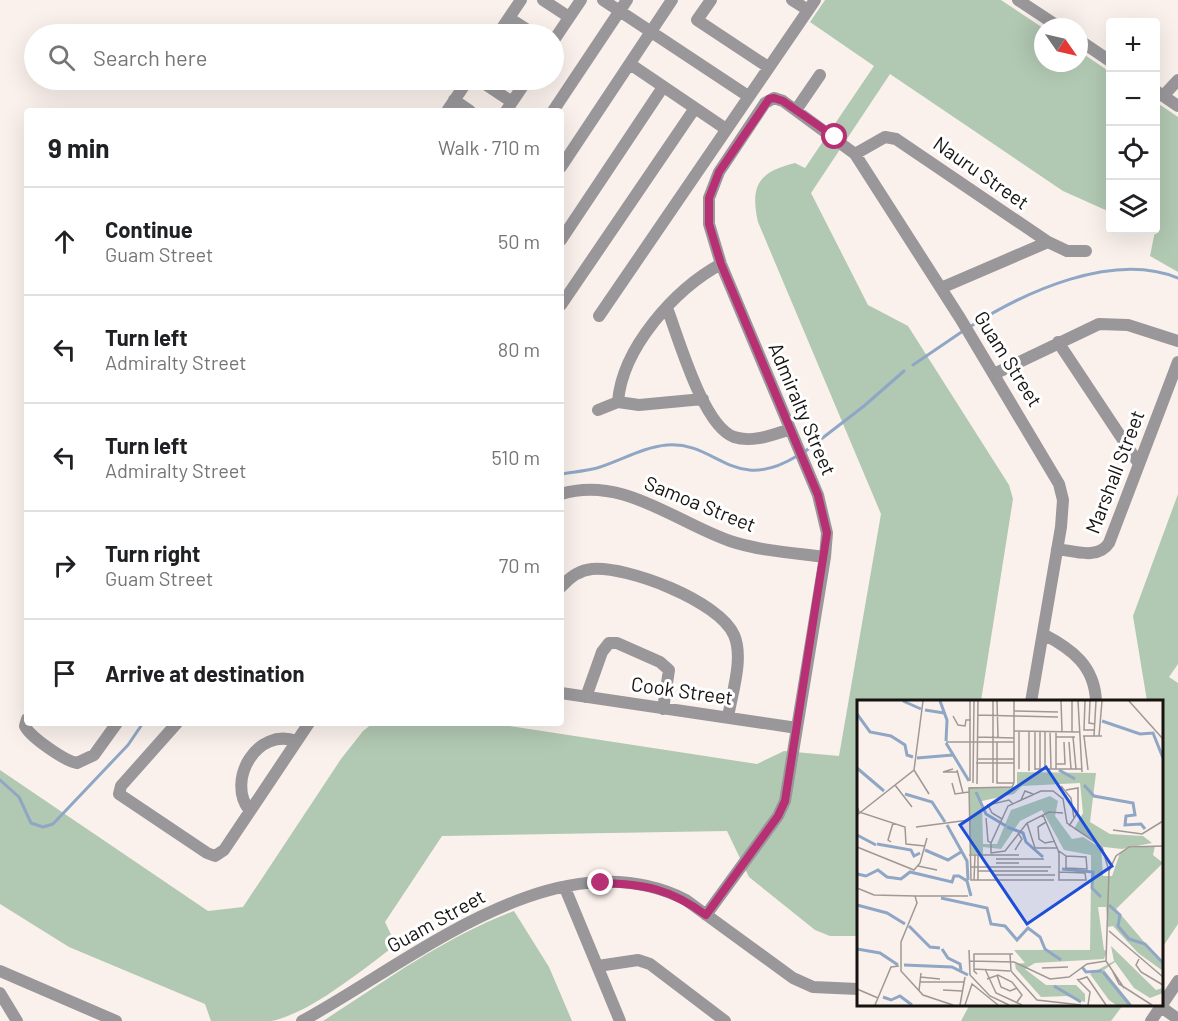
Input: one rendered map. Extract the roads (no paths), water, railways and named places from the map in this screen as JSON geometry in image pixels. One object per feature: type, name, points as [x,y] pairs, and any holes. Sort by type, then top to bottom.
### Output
[{"type":"street","points":[[505,24],[521,0]]},
{"type":"street","points":[[543,0],[569,17]]},
{"type":"street","points":[[564,25],[581,0]]},
{"type":"street","points":[[603,0],[748,96]]},
{"type":"street","points":[[555,108],[627,0]]},
{"type":"street","points":[[564,163],[672,0]]},
{"type":"street","points":[[711,0],[697,20],[768,67]]},
{"type":"street","points":[[599,316],[812,5],[792,0]]},
{"type":"street","points":[[1018,0],[1045,18]]},
{"type":"street","points":[[509,18],[518,24]]},
{"type":"street","points":[[1088,46],[1106,58]]},
{"type":"street","points":[[630,64],[726,129]]},
{"type":"street","points":[[796,110],[820,75]]},
{"type":"street","points":[[1160,93],[1178,80]]},
{"type":"street","points":[[564,236],[663,87]]},
{"type":"street","points":[[450,106],[461,90]]},
{"type":"street","points":[[491,90],[509,106],[520,90]]},
{"type":"street","points":[[1160,95],[1178,106]]},
{"type":"street","name":"Guam Street","points":[[774,98],[796,110],[855,154],[960,318],[1059,484],[1063,500],[1057,549],[1031,700]]},
{"type":"street","name":"Admiralty Street","points":[[706,915],[782,808],[789,786],[827,533],[824,515],[721,264],[709,224],[709,198],[719,172],[765,104],[774,98]]},
{"type":"street","points":[[565,290],[695,108]]},
{"type":"street","name":"Nauru Street","points":[[855,154],[885,137],[896,139],[1048,242],[1067,251],[1086,251]]},
{"type":"street","points":[[941,288],[1048,242]]},
{"type":"street","points":[[618,402],[627,363],[667,308],[689,285],[721,264]]},
{"type":"street","points":[[667,308],[703,399],[723,431],[735,437],[750,439],[788,430]]},
{"type":"street","points":[[994,374],[1099,324],[1128,325],[1178,341]]},
{"type":"street","points":[[1058,342],[1139,464]]},
{"type":"street","name":"Marshall Street","points":[[1057,549],[1092,554],[1105,550],[1178,362]]},
{"type":"street","points":[[598,410],[618,402],[639,405],[703,399]]},
{"type":"street","name":"Samoa Street","points":[[564,493],[587,489],[621,494],[731,541],[825,557]]},
{"type":"street","points":[[564,585],[590,568],[622,571],[687,596],[717,614],[728,624],[738,646],[728,717]]},
{"type":"street","points":[[1043,634],[1072,650],[1083,662],[1093,682],[1096,700]]},
{"type":"street","points":[[586,697],[602,652],[609,643],[617,643],[660,662],[669,670],[663,709]]},
{"type":"street","name":"Cook Street","points":[[564,693],[797,728]]},
{"type":"street","points":[[25,726],[30,734],[76,763],[94,754],[115,726]]},
{"type":"street","points":[[174,726],[121,786],[119,794],[207,854],[215,856],[224,850],[307,726]]},
{"type":"street","points":[[249,810],[240,789],[251,757],[258,748],[273,739],[296,741]]},
{"type":"street","name":"Guam Street","points":[[302,1021],[470,920],[500,907],[565,888],[601,883],[654,887],[686,900],[794,978],[813,987],[857,989]]},
{"type":"street","points":[[565,888],[620,1021]]},
{"type":"street","points":[[598,966],[638,960],[650,964],[725,1021]]},
{"type":"street","points":[[0,971],[116,1021]]},
{"type":"street","points":[[1163,1004],[1178,981]]},
{"type":"street","points":[[0,993],[17,1021]]},
{"type":"street","points":[[1151,1021],[1161,1007],[1178,1019]]},
{"type":"waterway","points":[[968,328],[990,314],[1042,289],[1098,272],[1126,269],[1153,271],[1178,278]]},
{"type":"waterway","points":[[913,365],[963,331]]},
{"type":"waterway","points":[[803,453],[864,406],[904,371]]},
{"type":"waterway","points":[[564,474],[597,468],[640,451],[667,445],[684,446],[741,469],[757,470],[775,467],[797,456]]},
{"type":"waterway","points":[[0,780],[19,797],[31,823],[43,827],[53,824],[128,745],[141,726]]}]
